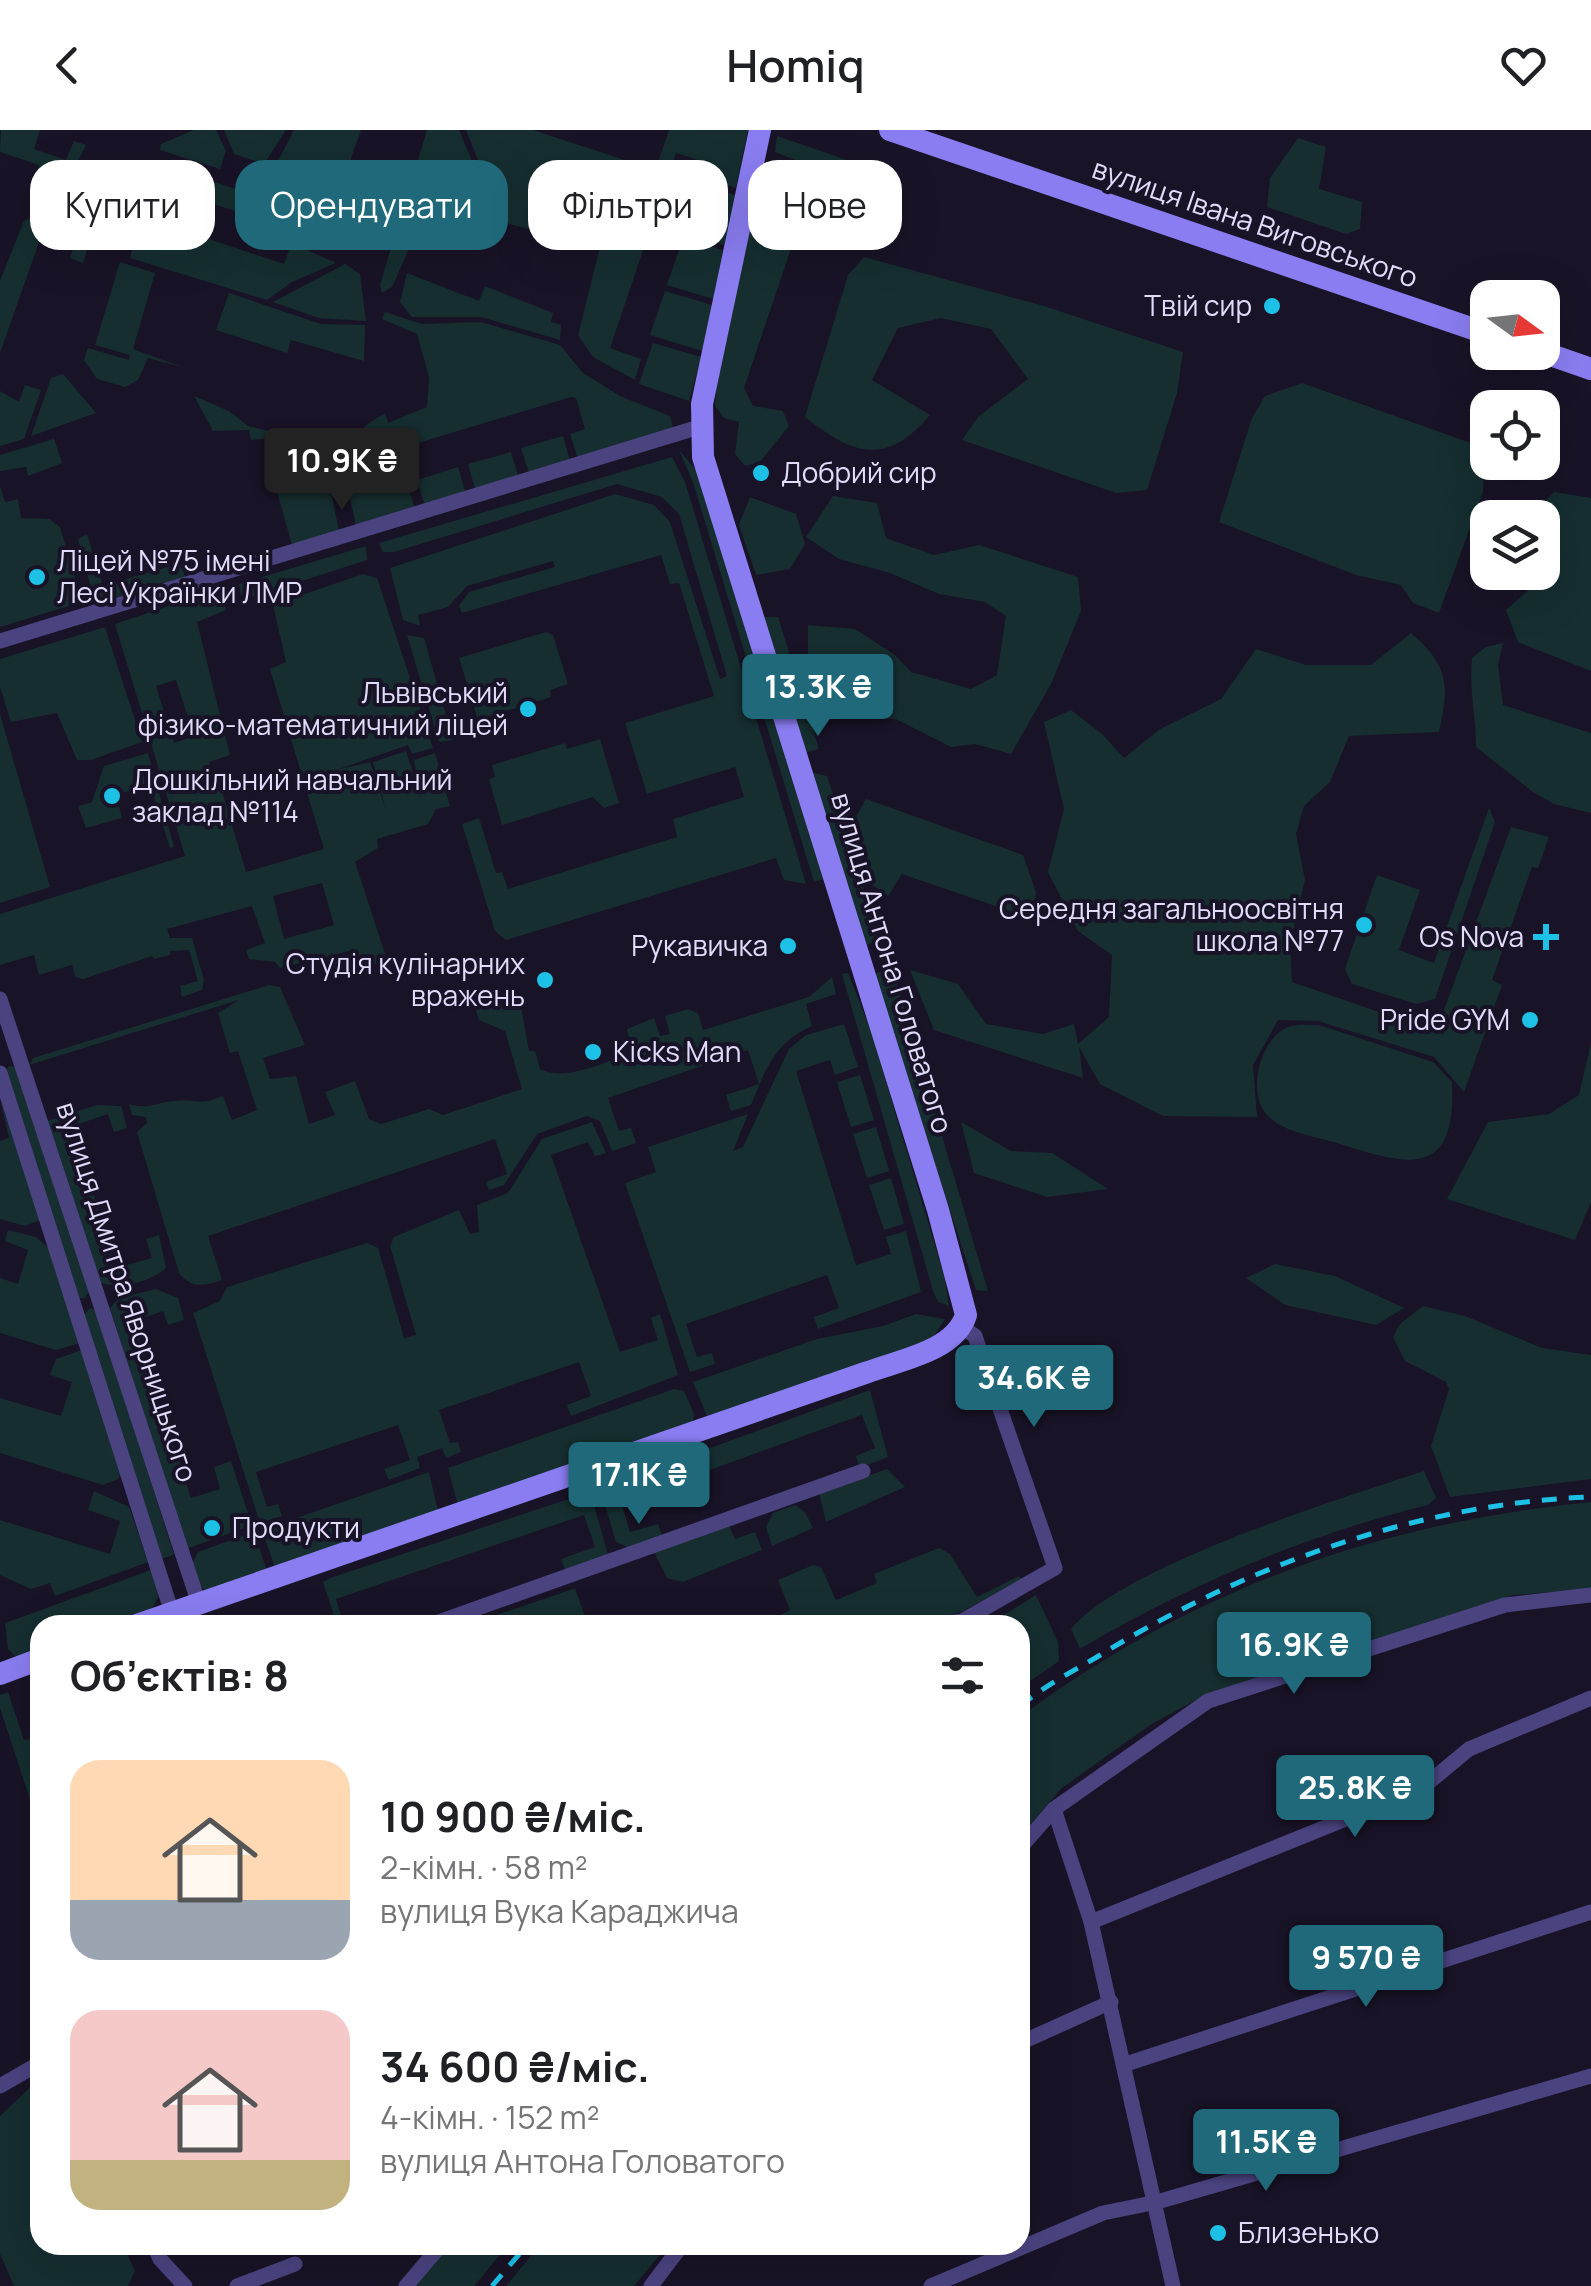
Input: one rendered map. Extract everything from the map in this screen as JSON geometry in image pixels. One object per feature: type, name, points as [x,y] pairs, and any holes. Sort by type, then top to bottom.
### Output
[{"type":"street","name":"вулиця Антона Головатого","points":[[760,130],[700,427],[704,462],[938,1210],[966,1315],[962,1328],[974,1336],[980,1348],[1055,1568],[974,1615]]},
{"type":"street","name":"вулиця Івана Виговського","points":[[890,130],[1470,328]]},
{"type":"street","points":[[967,130],[970,157]]},
{"type":"street","points":[[1560,358],[1591,369]]},
{"type":"street","points":[[0,640],[700,427]]},
{"type":"street","name":"вулиця Дмитра Яворницького","points":[[0,998],[199,1604]]},
{"type":"street","points":[[0,1059],[18,1055]]},
{"type":"street","name":"вулиця Дмитра Яворницького","points":[[0,1073],[172,1613]]},
{"type":"street","points":[[166,1615],[868,1372],[934,1347],[962,1328]]},
{"type":"street","points":[[461,1615],[863,1471]]},
{"type":"street","points":[[1030,1837],[1054,1809],[1208,1701],[1504,1605],[1591,1596]]},
{"type":"street","points":[[0,1674],[30,1664]]},
{"type":"street","points":[[1092,1922],[1422,1788],[1470,1749],[1591,1698]]},
{"type":"street","points":[[1054,1809],[1092,1922],[1174,2286]]},
{"type":"street","points":[[1126,2064],[1591,1912]]},
{"type":"street","points":[[1030,2038],[1111,2002]]},
{"type":"street","points":[[0,2086],[30,2069]]},
{"type":"street","points":[[1030,2244],[1103,2213],[1157,2202],[1591,2076]]},
{"type":"street","points":[[158,2255],[185,2286]]},
{"type":"street","points":[[406,2286],[432,2255]]},
{"type":"street","points":[[651,2286],[674,2255]]},
{"type":"street","points":[[932,2286],[1005,2255]]},
{"type":"street","points":[[237,2286],[294,2264]]},
{"type":"green space","points":[[1,130],[40,130],[34,149],[66,160],[30,162],[0,152]]},
{"type":"green space","points":[[194,130],[216,130],[226,151],[220,169],[215,167],[215,160],[192,160],[160,150],[161,144]]},
{"type":"green space","points":[[224,130],[286,130],[267,160],[234,154]]},
{"type":"green space","points":[[294,130],[361,130],[350,160],[279,160]]},
{"type":"green space","points":[[427,130],[459,130],[472,160],[418,160]]},
{"type":"green space","points":[[466,130],[533,130],[625,160],[528,160],[528,229],[508,224],[508,160],[478,160]]},
{"type":"green space","points":[[669,130],[748,130],[736,188],[728,185],[728,160],[698,160],[676,153],[674,160],[659,160]]},
{"type":"green space","points":[[777,136],[847,160],[795,160],[775,152]]},
{"type":"green space","points":[[1298,138],[1326,147],[1319,189],[1362,202],[1360,229],[1346,234],[1267,207],[1270,178]]},
{"type":"green space","points":[[74,141],[86,145],[78,160],[66,160]]},
{"type":"green space","points":[[215,182],[235,189],[235,211],[215,205]]},
{"type":"green space","points":[[728,193],[735,195],[728,227]]},
{"type":"green space","points":[[30,218],[30,250],[36,250],[0,353],[0,281],[24,221]]},
{"type":"green space","points":[[748,233],[748,250],[791,250],[744,388],[753,406],[783,411],[789,426],[760,462],[745,466],[735,454],[739,422],[724,418],[715,406]]},
{"type":"green space","points":[[215,241],[284,264],[289,250],[308,250],[336,263],[292,282],[267,300],[130,258],[132,250],[215,250]]},
{"type":"green space","points":[[73,250],[87,250],[83,263],[70,258]]},
{"type":"green space","points":[[390,250],[408,250],[392,287],[382,293],[380,285]]},
{"type":"green space","points":[[599,250],[643,250],[610,348],[641,359],[635,380],[593,357],[578,335]]},
{"type":"green space","points":[[679,250],[723,250],[713,299],[667,285]]},
{"type":"green space","points":[[864,257],[1044,306],[1183,352],[1177,393],[1147,490],[1116,493],[962,440],[978,417],[1028,379],[991,329],[941,318],[898,328],[872,380],[930,415],[899,443],[884,449],[854,447],[805,417],[848,275]]},
{"type":"green space","points":[[120,262],[155,273],[133,349],[182,367],[148,358],[138,380],[125,387],[97,379],[84,360],[88,348],[129,360],[130,355],[95,345]]},
{"type":"green space","points":[[345,264],[360,274],[366,321],[319,318],[273,302]]},
{"type":"green space","points":[[407,273],[479,301],[485,286],[553,313],[551,322],[561,325],[560,340],[481,317],[412,317],[400,302]]},
{"type":"green space","points":[[665,291],[712,305],[702,351],[650,335]]},
{"type":"green space","points":[[229,293],[321,324],[365,325],[364,361],[291,340],[287,353],[216,330]]},
{"type":"green space","points":[[385,312],[422,324],[481,322],[560,345],[583,373],[620,396],[670,416],[673,427],[579,462],[570,434],[585,429],[576,398],[571,397],[388,452],[385,463],[391,484],[407,483],[415,509],[356,526],[345,473],[347,448],[367,425],[385,413],[388,423],[427,407],[429,377],[417,334],[382,319]]},
{"type":"green space","points":[[653,343],[701,357],[689,401],[639,384]]},
{"type":"green space","points":[[63,374],[96,413],[31,436],[51,378]]},
{"type":"green space","points":[[1302,383],[1470,443],[1470,480],[1484,480],[1483,492],[1480,500],[1470,500],[1470,528],[1439,613],[1413,603],[1401,585],[1356,575],[1219,522],[1252,418],[1265,396]]},
{"type":"green space","points":[[25,385],[41,390],[24,439],[0,446],[0,391],[19,402]]},
{"type":"green space","points":[[194,396],[229,411],[248,426],[296,437],[306,432],[320,439],[339,531],[292,545],[272,474],[290,469],[275,437],[251,440],[249,430],[213,431]]},
{"type":"green space","points":[[563,436],[571,464],[530,476],[521,448]]},
{"type":"green space","points":[[54,439],[62,463],[28,476],[26,467],[0,471],[0,455]]},
{"type":"green space","points":[[679,450],[697,471],[824,879],[814,882],[693,482]]},
{"type":"green space","points":[[511,452],[519,479],[476,492],[468,464]]},
{"type":"green space","points":[[672,457],[685,482],[806,884],[784,880],[776,858],[506,940],[495,931],[462,824],[479,818],[496,873],[502,872],[508,889],[677,837],[673,819],[744,797],[735,767],[647,794],[625,723],[714,696],[679,583],[670,584],[661,555],[462,613],[459,606],[469,592],[555,567],[553,561],[467,586],[448,607],[418,615],[420,626],[403,620],[390,568],[615,494],[654,505],[670,522],[720,679],[727,676],[679,514],[662,497],[617,484],[394,552],[383,552],[379,543]]},
{"type":"green space","points":[[458,467],[466,495],[425,506],[417,480]]},
{"type":"green space","name":"Ліцей №75 імені Лесі Українки ЛМР","points":[[0,486],[5,502],[18,499],[21,518],[49,519],[60,527],[82,602],[0,627]]},
{"type":"green space","points":[[1554,492],[1591,498],[1591,671],[1518,642],[1506,610],[1529,590],[1560,590],[1560,500],[1547,500]]},
{"type":"green space","points":[[833,496],[877,503],[886,538],[934,555],[979,545],[1078,577],[1081,611],[1051,684],[1011,754],[975,744],[951,747],[896,719],[857,717],[828,706],[808,664],[808,625],[855,629],[895,655],[911,672],[971,689],[997,675],[1006,616],[985,602],[939,594],[890,573],[839,559],[806,537]]},
{"type":"green space","points":[[750,497],[796,514],[805,544],[790,569],[756,575],[739,525]]},
{"type":"green space","points":[[87,534],[103,586],[181,563],[185,577],[95,603],[78,539]]},
{"type":"green space","points":[[366,546],[367,560],[246,599],[241,595],[239,584]]},
{"type":"green space","points":[[363,574],[377,578],[433,748],[412,754],[408,745],[336,770],[370,762],[386,810],[373,762],[406,751],[421,798],[414,760],[435,753],[450,806],[436,809],[428,824],[377,839],[378,848],[355,862],[387,960],[365,965],[353,950],[280,968],[275,962],[249,959],[246,950],[265,943],[252,906],[167,929],[170,938],[192,938],[204,980],[202,990],[182,997],[180,986],[198,981],[189,950],[170,951],[170,955],[154,959],[152,956],[83,979],[75,977],[72,965],[39,975],[34,955],[0,965],[0,914],[185,856],[115,624],[220,589],[226,610],[197,622],[230,755],[209,762],[212,771],[216,771],[246,872],[324,849],[270,669],[286,662],[273,605]],"holes":[[[176,680],[194,736],[174,743],[156,686]],[[322,883],[334,925],[284,939],[273,896]]]},
{"type":"green space","points":[[760,617],[778,617],[819,749],[804,753]]},
{"type":"green space","points":[[105,627],[142,742],[91,760],[77,760],[57,713],[11,722],[0,687],[0,659]]},
{"type":"green space","points":[[546,632],[553,635],[568,684],[550,690],[551,697],[478,720],[459,658]]},
{"type":"green space","points":[[1411,633],[1433,655],[1443,676],[1439,732],[1349,736],[1330,782],[1304,806],[1296,834],[1305,880],[1290,943],[1292,982],[1443,1034],[1447,1023],[1444,1010],[1511,827],[1549,837],[1538,868],[1532,867],[1492,980],[1502,985],[1464,1092],[1434,1057],[1318,1021],[1278,1020],[1253,1065],[1257,1117],[1163,1116],[1100,1084],[1079,1047],[1083,1078],[934,1030],[910,970],[958,984],[986,1024],[1043,1034],[1074,1024],[1078,1044],[1109,1017],[1112,955],[1078,931],[1048,872],[1064,809],[1044,722],[1071,710],[1102,734],[1124,758],[1160,729],[1221,699],[1256,649],[1306,665],[1371,665]]},
{"type":"green space","points":[[407,635],[424,638],[453,740],[439,742]]},
{"type":"green space","points":[[1503,643],[1498,665],[1503,705],[1591,733],[1591,813],[1554,804],[1533,792],[1476,747],[1472,658],[1486,647]]},
{"type":"green space","points":[[0,714],[50,887],[0,903]]},
{"type":"green space","points":[[600,739],[619,803],[604,808],[593,797],[502,825],[489,779],[495,777],[492,765],[565,743],[567,749]]},
{"type":"green space","points":[[148,753],[174,847],[170,848],[150,784],[116,795],[122,818],[86,828],[78,806],[92,802],[104,766]]},
{"type":"green space","points":[[809,772],[827,776],[846,834],[866,799],[1023,855],[1036,892],[1033,919],[902,874],[888,896],[860,876],[879,940],[867,945]]},
{"type":"green space","points":[[1489,808],[1495,822],[1435,999],[1416,1004],[1352,984],[1345,969],[1377,875],[1420,890],[1399,950],[1434,963]]},
{"type":"green space","points":[[892,968],[988,1291],[976,1290],[873,974]]},
{"type":"green space","points":[[848,973],[870,1028],[945,1279],[949,1306],[938,1302],[933,1291],[842,974]]},
{"type":"green space","points":[[832,977],[836,994],[806,1004],[812,1026],[781,1048],[751,1105],[731,1111],[726,1095],[759,1084],[748,1050],[608,1098],[619,1131],[631,1128],[636,1143],[612,1151],[600,1121],[587,1116],[537,1134],[504,1185],[489,1190],[486,1182],[507,1174],[495,1139],[208,1236],[222,1280],[204,1285],[189,1282],[179,1273],[137,1132],[147,1123],[146,1117],[132,1115],[129,1104],[203,1101],[223,1096],[232,1120],[257,1110],[238,1051],[230,1053],[218,1013],[239,1000],[29,1065],[33,1058],[269,985],[280,987],[305,1045],[263,1058],[270,1079],[296,1076],[309,1124],[335,1115],[325,1092],[355,1081],[369,1119],[381,1124],[429,1109],[443,1115],[522,1089],[505,1031],[479,1020],[472,996],[496,987],[511,1004],[518,990],[529,1051],[535,1051],[540,1069],[561,1073],[586,1069],[632,1052],[627,1029],[654,1018],[660,1036],[670,1034],[665,1016],[688,1009],[698,1013],[703,1030],[809,997]]},
{"type":"green space","points":[[844,1024],[858,1067],[835,1075],[830,1060],[796,1071],[856,1265],[891,1254],[886,1237],[906,1231],[921,1292],[818,1329],[814,1317],[839,1308],[827,1275],[686,1324],[697,1357],[712,1353],[715,1364],[690,1372],[625,1183],[656,1172],[648,1147],[748,1114],[733,1151],[743,1147],[789,1049],[806,1035]]},
{"type":"green space","points":[[1319,1025],[1433,1062],[1452,1082],[1451,1114],[1446,1136],[1437,1150],[1423,1158],[1386,1157],[1296,1132],[1268,1116],[1257,1087],[1265,1051],[1288,1027]]},
{"type":"green space","points":[[1591,1043],[1591,1202],[1575,1240],[1447,1199],[1488,1122],[1549,1114],[1579,1095]]},
{"type":"green space","points":[[9,1066],[16,1067],[89,1291],[85,1298],[79,1298],[6,1072]]},
{"type":"green space","points":[[860,1075],[874,1120],[851,1127],[837,1082]]},
{"type":"green space","points":[[0,1098],[40,1220],[25,1226],[0,1219],[0,1141],[9,1138]]},
{"type":"green space","points":[[97,1105],[121,1106],[127,1128],[114,1132],[108,1114],[73,1126],[116,1268],[152,1258],[146,1239],[159,1235],[166,1268],[134,1283],[100,1282],[47,1121]]},
{"type":"green space","points":[[592,1122],[606,1153],[595,1156],[588,1142],[551,1155],[620,1352],[658,1340],[651,1318],[660,1314],[678,1375],[571,1416],[567,1405],[591,1396],[579,1362],[439,1410],[450,1443],[458,1442],[461,1452],[446,1458],[442,1448],[417,1457],[420,1468],[389,1480],[384,1469],[410,1460],[398,1425],[256,1472],[267,1507],[278,1504],[282,1516],[260,1523],[193,1313],[220,1301],[227,1287],[367,1243],[378,1248],[404,1338],[416,1335],[390,1246],[394,1237],[459,1210],[470,1234],[479,1232],[477,1205],[508,1193],[542,1139]]},
{"type":"green space","points":[[961,1122],[1011,1151],[1052,1153],[1108,1189],[1047,1197],[974,1173]]},
{"type":"green space","points":[[876,1127],[889,1171],[867,1178],[853,1134]]},
{"type":"green space","points":[[891,1178],[904,1224],[884,1230],[869,1185]]},
{"type":"green space","points":[[8,1230],[36,1237],[49,1248],[80,1343],[56,1350],[0,1333],[0,1278],[18,1284],[28,1250],[5,1241]]},
{"type":"green space","points":[[1275,1264],[1335,1276],[1404,1308],[1376,1325],[1285,1305],[1246,1278]]},
{"type":"green space","points":[[156,1289],[178,1298],[184,1320],[168,1325],[163,1311],[134,1321],[191,1498],[220,1489],[214,1467],[231,1461],[252,1525],[186,1549],[110,1308],[119,1298]]},
{"type":"green space","points":[[1423,1306],[1465,1316],[1542,1348],[1591,1355],[1591,1479],[1450,1497],[1431,1446],[1449,1389],[1446,1382],[1405,1361],[1393,1337],[1400,1324]]},
{"type":"green space","points":[[90,1308],[96,1311],[174,1555],[161,1559],[84,1315]]},
{"type":"green space","points":[[916,1314],[945,1319],[930,1342],[708,1419],[693,1382],[817,1339],[883,1326]]},
{"type":"green space","points":[[82,1350],[121,1472],[118,1479],[103,1485],[0,1453],[0,1398],[61,1416],[72,1382],[50,1375],[56,1359]]},
{"type":"green space","points":[[674,1389],[684,1391],[694,1414],[692,1427],[458,1506],[448,1468]]},
{"type":"green space","points":[[870,1390],[888,1457],[860,1468],[856,1456],[875,1448],[862,1415],[621,1502],[630,1532],[658,1524],[662,1536],[627,1547],[616,1542],[600,1488]]},
{"type":"green space","points":[[887,1469],[905,1487],[826,1522],[819,1493]]},
{"type":"green space","points":[[1424,1471],[1436,1498],[1428,1505],[1337,1531],[1249,1564],[1080,1649],[1071,1629],[1098,1605],[1136,1582],[1235,1537]]},
{"type":"green space","points":[[429,1472],[438,1511],[275,1568],[262,1530]]},
{"type":"green space","points":[[94,1491],[129,1507],[148,1562],[55,1596],[50,1583],[31,1589],[0,1575],[0,1520],[110,1554],[120,1521],[88,1510]]},
{"type":"green space","points":[[590,1492],[608,1554],[566,1572],[561,1559],[595,1547],[584,1515],[336,1599],[341,1615],[334,1615],[323,1582]]},
{"type":"green space","points":[[1591,1502],[1591,1589],[1513,1595],[1207,1694],[1150,1725],[1062,1788],[1030,1825],[1030,1710],[1085,1672],[1152,1632],[1290,1569],[1437,1526]]},
{"type":"green space","points":[[795,1505],[805,1512],[813,1528],[772,1546],[766,1527],[773,1513]]},
{"type":"green space","points":[[727,1521],[735,1539],[755,1532],[762,1550],[683,1582],[667,1578],[654,1552]]},
{"type":"green space","points":[[254,1532],[267,1571],[205,1590],[197,1585],[192,1564],[198,1552]]},
{"type":"green space","points":[[939,1548],[950,1554],[977,1597],[1019,1576],[1021,1579],[951,1615],[781,1615],[790,1610],[778,1580],[813,1565],[821,1567],[836,1600],[877,1583],[874,1574]]},
{"type":"green space","points":[[151,1570],[159,1595],[150,1613],[144,1615],[30,1615],[30,1654],[16,1657],[8,1649],[5,1623]]},
{"type":"green space","points":[[575,1588],[584,1615],[497,1615]]},
{"type":"green space","points":[[1036,1595],[1058,1642],[1059,1661],[1030,1681],[1030,1615],[1004,1615]]},
{"type":"green space","points":[[8,1692],[24,1740],[30,1739],[30,1800],[0,1708],[0,1695]]},
{"type":"green space","points":[[30,2088],[30,2255],[128,2255],[135,2271],[128,2286],[14,2286],[0,2254],[0,2116]]},
{"type":"green space","points":[[435,2255],[500,2255],[474,2286],[410,2286]]},
{"type":"green space","points":[[532,2255],[660,2255],[634,2286],[506,2286]]},
{"type":"railway","points":[[1030,1698],[1153,1625],[1272,1568],[1397,1527],[1462,1512],[1591,1497]]},
{"type":"railway","points":[[492,2286],[518,2255]]},
{"type":"place","name":"Твій сир","points":[[1272,306]]},
{"type":"place","name":"Добрий сир","points":[[761,473]]},
{"type":"place","name":"Ліцей №75 імені Лесі Українки ЛМР","points":[[37,577]]},
{"type":"place","name":"Львівський фізико-математичний ліцей","points":[[528,709]]},
{"type":"place","name":"Дошкільний навчальний заклад №114","points":[[112,796]]},
{"type":"place","name":"Середня загальноосвітня школа №77","points":[[1364,925]]},
{"type":"place","name":"Os Nova","points":[[1546,937]]},
{"type":"place","name":"Рукавичка","points":[[788,946]]},
{"type":"place","name":"Студія кулінарних вражень","points":[[545,980]]},
{"type":"place","name":"Pride GYM","points":[[1530,1020]]},
{"type":"place","name":"Kicks Man","points":[[593,1052]]},
{"type":"place","name":"Продукти","points":[[212,1528]]},
{"type":"place","name":"Близенько","points":[[1218,2233]]}]
